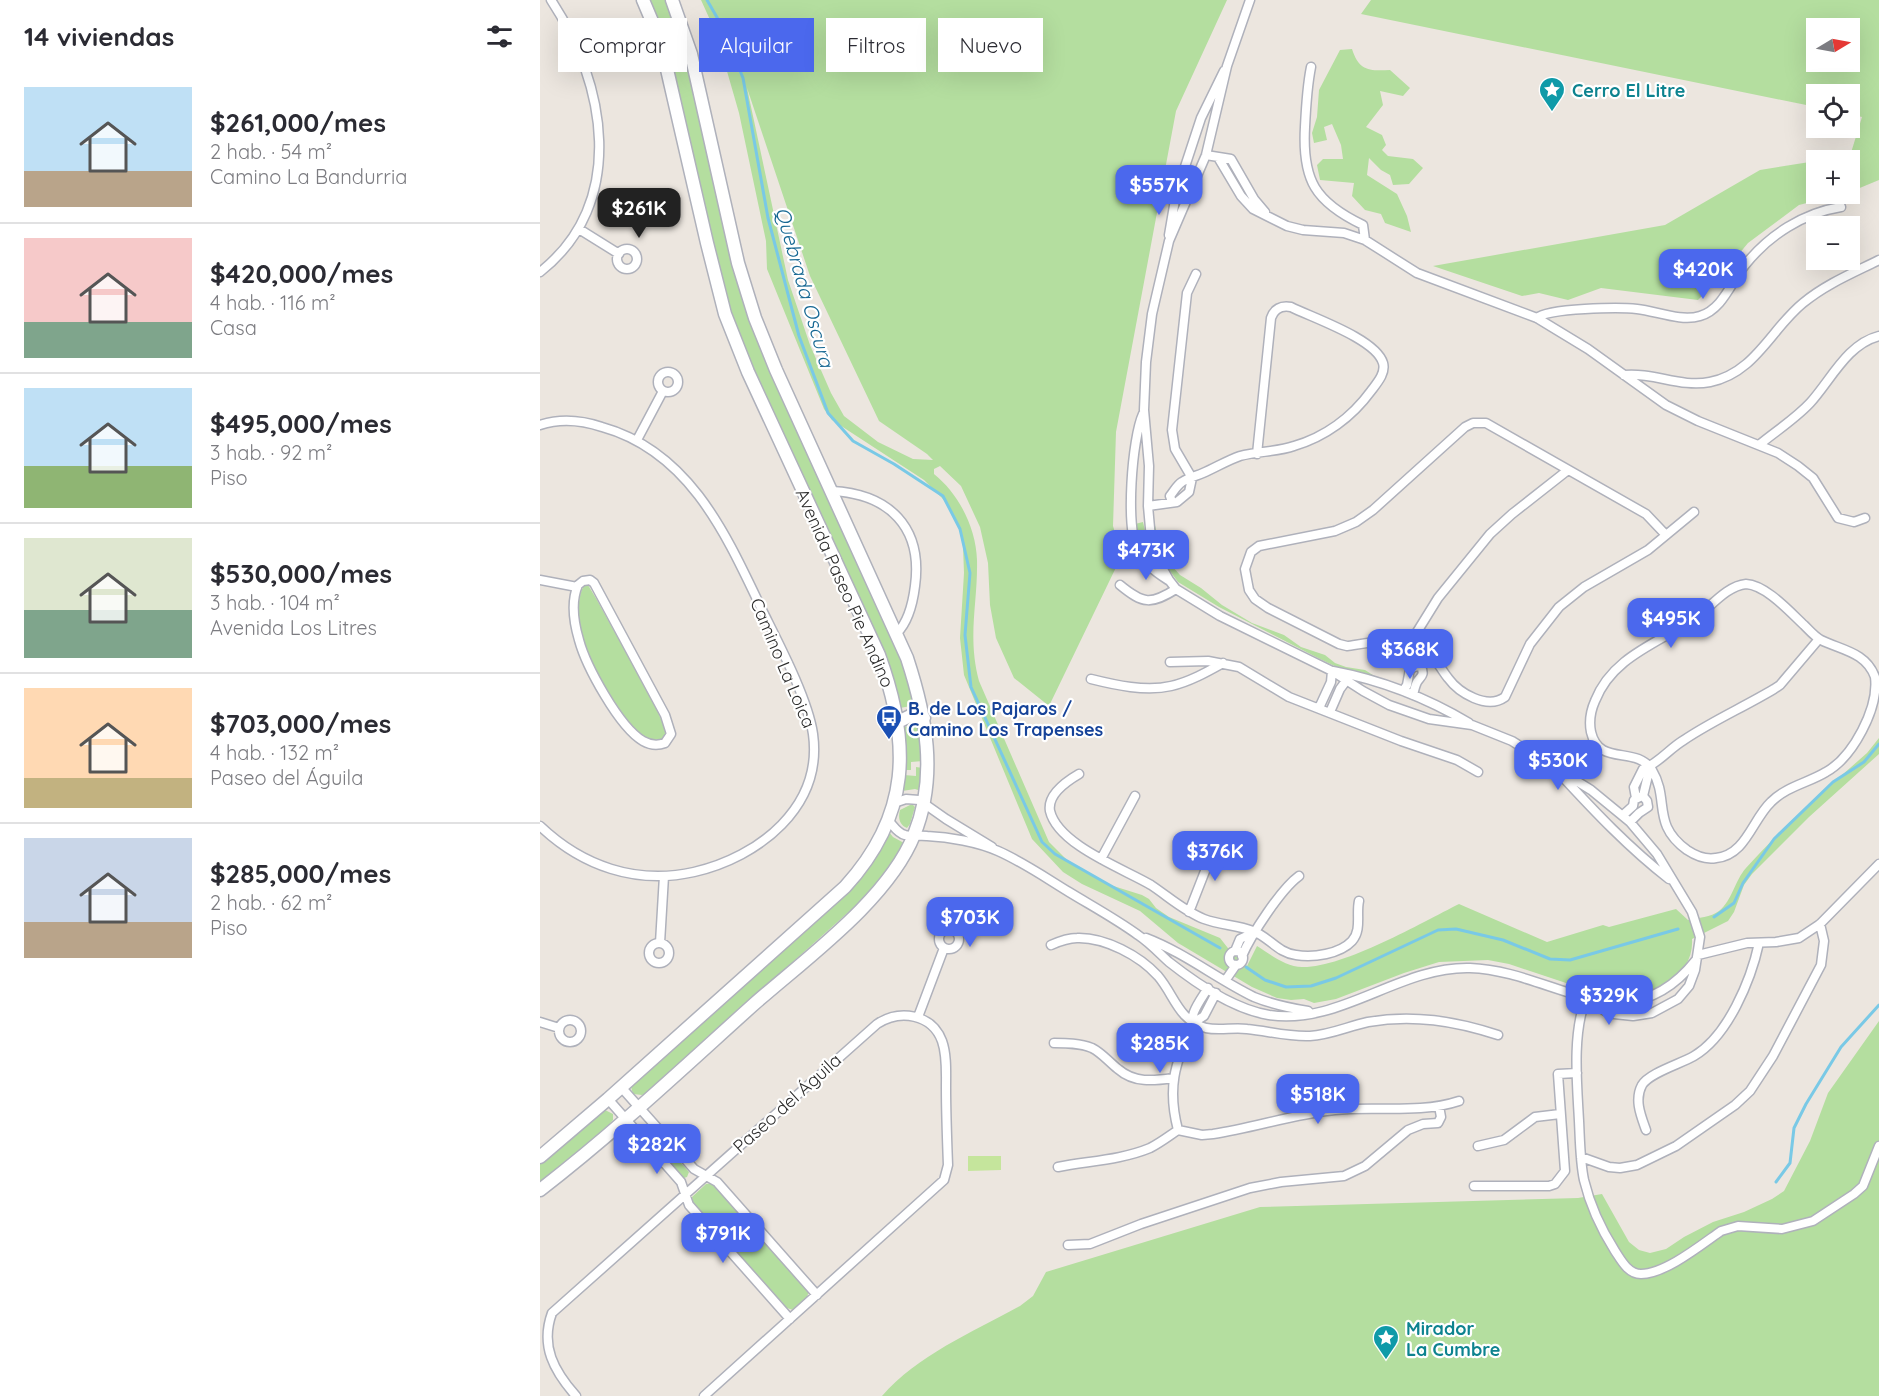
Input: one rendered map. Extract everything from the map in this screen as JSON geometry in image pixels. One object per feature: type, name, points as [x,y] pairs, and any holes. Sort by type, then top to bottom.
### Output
[{"type":"main road","name":"Avenida Paseo Pie Andino","points":[[540,1157],[845,887],[870,857],[888,820],[894,803],[900,758],[898,722],[879,655],[748,372],[725,314],[666,64],[643,0]]},
{"type":"main road","name":"Avenida Paseo Pie Andino","points":[[540,1190],[625,1119],[870,900],[893,873],[914,836],[924,803],[929,765],[924,718],[913,676],[897,633],[776,370],[755,318],[738,263],[691,54],[672,0]]},
{"type":"main road","points":[[898,722],[910,716],[924,718]]},
{"type":"street","points":[[540,272],[565,248],[579,229],[592,202],[597,182],[598,158],[596,115],[590,84],[581,57],[550,0]]},
{"type":"street","points":[[1169,241],[1206,154],[1227,66],[1250,0]]},
{"type":"street","points":[[1227,66],[1201,118],[1176,194],[1169,241],[1152,314],[1146,362],[1144,410],[1149,466],[1148,506],[1151,539],[1159,562],[1176,589],[1263,639],[1332,671],[1363,692],[1403,710],[1437,721],[1472,725]]},
{"type":"street","points":[[1311,67],[1306,88],[1305,165],[1313,186],[1326,203],[1347,218],[1363,225],[1365,240]]},
{"type":"street","points":[[1209,99],[1214,99],[1218,105]]},
{"type":"street","points":[[1206,154],[1219,159],[1241,196],[1253,208],[1269,217],[1287,226],[1303,230],[1344,233],[1365,240],[1417,273],[1537,318],[1588,349],[1666,405],[1698,421],[1778,453],[1813,478],[1838,518],[1854,522],[1865,518]]},
{"type":"street","points":[[1176,194],[1181,198],[1188,198]]},
{"type":"street","points":[[1537,318],[1541,314],[1553,312],[1604,308],[1633,308],[1685,318],[1704,315],[1720,302],[1744,266],[1768,241],[1804,218],[1824,210],[1841,207]]},
{"type":"street","points":[[579,229],[619,254]]},
{"type":"street","points":[[1624,375],[1634,374],[1689,384],[1709,382],[1728,376],[1753,358],[1802,303],[1850,272],[1879,260]]},
{"type":"street","points":[[1192,478],[1174,449],[1172,430],[1186,293],[1196,274]]},
{"type":"street","points":[[1148,506],[1172,502],[1170,496],[1178,484],[1241,456],[1257,454],[1296,446],[1320,436],[1342,421],[1362,402],[1382,375],[1383,364],[1377,352],[1363,341],[1291,307],[1283,306],[1276,310],[1271,318],[1257,454]]},
{"type":"street","points":[[1759,445],[1809,404],[1855,349],[1867,340],[1879,336]]},
{"type":"street","points":[[637,440],[663,391]]},
{"type":"street","points":[[1144,410],[1137,430],[1131,520],[1137,551],[1155,571],[1169,580]]},
{"type":"street","name":"Camino La Loica","points":[[540,425],[556,421],[584,422],[637,440],[658,453],[696,490],[713,516],[754,592],[781,650],[809,719],[814,747],[806,789],[789,818],[774,833],[751,849],[723,863],[697,871],[664,876],[635,874],[601,866],[567,848],[540,826]]},
{"type":"street","points":[[1665,534],[1646,514],[1486,423],[1473,423],[1465,427],[1356,522],[1324,533],[1258,546],[1251,552],[1245,569],[1249,590],[1255,599],[1268,608],[1347,646],[1412,640],[1434,656],[1449,680],[1465,692],[1488,702],[1505,697],[1530,644],[1559,607],[1584,587],[1648,550],[1694,512]]},
{"type":"street","points":[[1134,464],[1140,459],[1149,466]]},
{"type":"street","points":[[1413,668],[1405,656],[1405,647],[1412,640],[1438,598],[1490,534],[1568,470]]},
{"type":"street","name":"Avenida Paseo Pie Andino","points":[[832,491],[859,495],[876,502],[897,516],[911,535],[916,557],[915,590],[907,618],[897,633]]},
{"type":"street","points":[[1143,559],[1149,560],[1154,557],[1156,551]]},
{"type":"street","points":[[540,580],[577,587],[586,580],[594,583],[665,715],[671,730],[670,738],[665,743],[651,744],[639,739],[621,718],[596,680],[582,650],[576,627],[574,606],[577,587]]},
{"type":"street","points":[[1746,584],[1760,588],[1789,610],[1819,639],[1850,651],[1866,662],[1873,673],[1877,686],[1874,710],[1861,735],[1839,764],[1821,775],[1787,789],[1773,800],[1738,849],[1725,856],[1710,859],[1695,855],[1676,841],[1668,831],[1663,817],[1657,781],[1650,767],[1636,758],[1602,751],[1596,744],[1591,733],[1591,713],[1597,695],[1608,677],[1623,662],[1688,623],[1734,587],[1746,584]]},
{"type":"street","points":[[1120,585],[1136,599],[1142,600],[1160,599],[1176,589]]},
{"type":"street","points":[[1623,815],[1640,797],[1650,767],[1686,738],[1780,685],[1819,639]]},
{"type":"street","points":[[1170,662],[1208,661],[1239,667],[1270,687],[1401,741],[1457,760],[1478,772]]},
{"type":"street","points":[[1091,679],[1121,685],[1167,687],[1224,663]]},
{"type":"street","points":[[1413,668],[1421,667],[1423,672],[1423,677],[1417,683],[1413,695]]},
{"type":"street","points":[[1403,691],[1413,668]]},
{"type":"street","points":[[1332,671],[1368,679],[1403,691],[1442,707],[1472,725],[1512,741],[1591,790],[1623,815],[1657,855],[1689,904],[1696,922],[1700,937],[1693,979],[1670,1005],[1652,1013],[1633,1016],[1614,1014],[1605,1011],[1586,998]]},
{"type":"street","points":[[1319,708],[1331,682],[1332,671]]},
{"type":"street","points":[[1363,692],[1363,685],[1368,679]]},
{"type":"street","points":[[1330,712],[1346,681]]},
{"type":"street","points":[[1437,721],[1442,713],[1442,707]]},
{"type":"street","points":[[1553,766],[1582,800],[1647,863],[1672,881]]},
{"type":"street","points":[[1079,774],[1065,783],[1050,803],[1050,811],[1060,827],[1074,841],[1101,859],[1149,884],[1189,912],[1214,922],[1255,932],[1289,954],[1313,956],[1349,943],[1356,936],[1359,901]]},
{"type":"street","points":[[1582,800],[1591,790]]},
{"type":"street","points":[[1101,859],[1135,796]]},
{"type":"street","points":[[1630,822],[1648,807],[1647,801],[1640,797]]},
{"type":"street","points":[[894,803],[906,799],[924,803],[997,851],[1140,936],[1183,972],[1212,991],[1249,1010],[1281,1016],[1336,1007],[1423,974],[1459,968],[1498,972],[1586,998],[1621,1002],[1648,998],[1671,987],[1684,975],[1697,957],[1747,943],[1799,938],[1820,924],[1879,864]]},
{"type":"street","points":[[940,837],[945,829],[946,819]]},
{"type":"street","points":[[888,820],[900,833],[940,837],[997,851]]},
{"type":"street","points":[[1189,912],[1215,843]]},
{"type":"street","points":[[1647,863],[1654,860],[1657,855]]},
{"type":"street","points":[[660,943],[664,876]]},
{"type":"street","points":[[1216,975],[1233,962],[1242,960],[1239,954],[1286,888],[1299,876]]},
{"type":"street","points":[[1581,1156],[1609,1167],[1637,1165],[1676,1146],[1735,1105],[1750,1091],[1785,1036],[1821,965],[1824,941],[1820,924]]},
{"type":"street","points":[[1140,936],[1163,945],[1255,997],[1278,1005],[1315,1012]]},
{"type":"street","points":[[1051,945],[1065,939],[1084,938],[1104,943],[1130,955],[1150,968],[1181,1012],[1193,1023],[1218,1030],[1241,1028],[1282,1035],[1312,1035],[1370,1022],[1419,1018],[1457,1023],[1498,1035]]},
{"type":"street","points":[[1646,1130],[1639,1106],[1639,1095],[1643,1083],[1695,1055],[1705,1048],[1720,1031],[1746,987],[1760,943]]},
{"type":"street","points":[[704,1396],[939,1187],[946,1176],[948,1165],[944,1047],[936,1030],[918,1017],[944,948]]},
{"type":"street","points":[[1183,972],[1193,961]]},
{"type":"street","points":[[1226,981],[1233,962]]},
{"type":"street","points":[[1178,1130],[1173,1104],[1173,1078],[1183,1042],[1193,1023],[1204,1016],[1212,991]]},
{"type":"street","points":[[1249,1010],[1254,1004],[1255,997]]},
{"type":"street","points":[[1586,998],[1577,1051],[1584,1178],[1603,1231],[1624,1264],[1632,1272],[1640,1274],[1675,1262],[1729,1228],[1738,1226],[1782,1229],[1813,1221],[1863,1186],[1879,1146]]},
{"type":"street","name":"Paseo del Águila","points":[[576,1396],[549,1365],[543,1352],[540,1338],[545,1323],[552,1313],[877,1024],[899,1015],[918,1017]]},
{"type":"street","points":[[540,1022],[559,1028]]},
{"type":"street","points":[[1054,1043],[1091,1048],[1119,1070],[1137,1079],[1145,1081],[1173,1078]]},
{"type":"street","points":[[1474,1186],[1549,1186],[1555,1184],[1565,1171],[1558,1074],[1577,1073]]},
{"type":"street","points":[[621,1087],[694,1169],[717,1182],[817,1295]]},
{"type":"street","points":[[608,1099],[681,1182],[689,1205],[790,1319]]},
{"type":"street","points":[[1058,1167],[1101,1161],[1137,1152],[1152,1147],[1178,1130],[1202,1135],[1212,1134],[1313,1113],[1439,1106],[1459,1101]]},
{"type":"street","points":[[1068,1245],[1090,1244],[1141,1224],[1250,1188],[1281,1182],[1336,1178],[1350,1174],[1374,1160],[1408,1130],[1421,1124],[1438,1123],[1441,1118],[1439,1106]]},
{"type":"street","points":[[1478,1146],[1504,1140],[1535,1117],[1560,1114]]},
{"type":"green space","points":[[648,0],[666,0],[673,18],[655,18]]},
{"type":"green space","points":[[701,0],[1227,0],[1176,111],[1116,432],[1113,526],[1122,555],[1049,706],[1014,678],[996,638],[990,605],[988,563],[980,527],[961,486],[940,466],[934,469],[934,474],[951,491],[970,524],[977,560],[973,634],[979,681],[1049,842],[1067,860],[1107,884],[1142,895],[1169,917],[1220,938],[1247,966],[1257,946],[1290,965],[1302,967],[1338,960],[1382,943],[1459,904],[1547,942],[1603,925],[1609,927],[1676,909],[1688,920],[1716,913],[1727,902],[1742,873],[1760,853],[1867,753],[1879,738],[1879,754],[1809,817],[1752,874],[1744,885],[1734,912],[1728,921],[1692,939],[1691,954],[1685,967],[1675,978],[1649,992],[1634,996],[1605,996],[1509,964],[1488,960],[1439,962],[1336,999],[1314,1003],[1304,999],[1277,998],[1252,987],[1178,943],[1140,911],[1082,884],[1063,872],[1032,839],[964,675],[960,638],[964,573],[960,530],[947,503],[924,480],[832,420],[824,409],[767,269],[766,241],[739,113],[727,72],[814,72],[814,18],[709,18]],"holes":[[[747,88],[810,276],[879,421],[933,460],[913,459],[878,442],[844,416],[831,393],[810,345],[788,280]]]},
{"type":"green space","points":[[1371,0],[1879,0],[1879,180],[1860,188],[1860,150],[1852,150],[1856,138],[1860,138],[1862,117],[1860,116],[1860,84],[1806,84],[1806,105],[1361,14]]},
{"type":"green space","points":[[1352,49],[1362,66],[1371,70],[1390,70],[1410,88],[1403,96],[1380,91],[1383,105],[1366,127],[1382,135],[1386,145],[1382,150],[1388,156],[1413,159],[1423,168],[1409,184],[1393,185],[1390,175],[1369,158],[1367,175],[1397,194],[1411,232],[1385,223],[1381,214],[1365,210],[1352,196],[1354,183],[1320,180],[1317,165],[1323,159],[1343,159],[1341,145],[1332,124],[1324,127],[1327,140],[1314,143],[1312,133],[1317,117],[1319,90],[1340,50]]},
{"type":"green space","points":[[687,63],[734,269],[903,660],[916,705],[900,708],[752,367],[730,311],[673,72],[687,72]]},
{"type":"green space","points":[[1806,163],[1806,203],[1799,205],[1748,243],[1698,300],[1601,288],[1568,300],[1539,293],[1522,296],[1433,266],[1665,225],[1760,170]]},
{"type":"green space","points":[[1154,521],[1161,551],[1172,566],[1180,575],[1222,605],[1252,623],[1284,635],[1301,647],[1325,655],[1335,663],[1365,670],[1394,684],[1341,669],[1219,607],[1178,582],[1162,560],[1151,522]]},
{"type":"green space","points":[[1143,522],[1150,553],[1148,556],[1141,548],[1135,524]]},
{"type":"green space","points":[[584,585],[588,585],[597,600],[655,705],[665,729],[666,735],[663,739],[649,739],[631,724],[595,667],[584,644],[579,622],[580,599]]},
{"type":"green space","points":[[920,725],[923,761],[911,762],[911,770],[905,770],[904,727]]},
{"type":"green space","points":[[916,767],[923,768],[921,791],[915,789],[902,791],[904,775],[916,776]]},
{"type":"green space","points":[[910,805],[915,807],[907,828],[901,823],[899,813],[900,810]]},
{"type":"green space","points":[[889,832],[904,843],[890,868],[863,899],[647,1093],[633,1094],[631,1087],[633,1082],[859,881],[879,852]]},
{"type":"green space","points":[[1879,1021],[1879,1396],[882,1396],[896,1381],[929,1356],[1020,1306],[1033,1296],[1046,1272],[1260,1207],[1578,1198],[1602,1194],[1629,1242],[1639,1250],[1650,1253],[1666,1249],[1713,1222],[1744,1212],[1784,1191],[1810,1141],[1828,1093]]},
{"type":"green space","points":[[605,1110],[613,1114],[613,1120],[608,1126],[540,1183],[540,1163]]},
{"type":"green space","points":[[663,1143],[689,1172],[687,1177],[684,1178],[657,1148]]},
{"type":"green space","points":[[968,1156],[1001,1156],[1001,1170],[968,1171]]},
{"type":"green space","points":[[713,1183],[809,1291],[807,1297],[793,1310],[787,1308],[693,1204],[692,1197],[706,1184]]},
{"type":"waterway","name":"Quebrada Oscura","points":[[707,0],[722,26],[743,78],[768,218],[799,336],[828,413],[853,441],[943,496],[960,529],[970,573],[965,635],[971,687],[1042,842],[1055,854],[1220,948]]},
{"type":"waterway","name":"Quebrada Oscura","points":[[1714,917],[1734,903],[1743,883],[1774,839],[1833,782],[1864,762],[1879,744]]},
{"type":"waterway","name":"Quebrada Oscura","points":[[1246,967],[1265,980],[1286,987],[1311,986],[1336,978],[1438,930],[1456,929],[1503,940],[1550,959],[1570,960],[1678,929]]},
{"type":"waterway","points":[[1776,1182],[1790,1163],[1794,1128],[1806,1104],[1841,1047],[1879,1005]]},
{"type":"place","name":"Cerro El Litre","points":[[1552,113]]},
{"type":"place","name":"B. de Los Pajaros / Camino Los Trapenses","points":[[889,741]]},
{"type":"place","name":"Mirador La Cumbre","points":[[1386,1361]]}]
